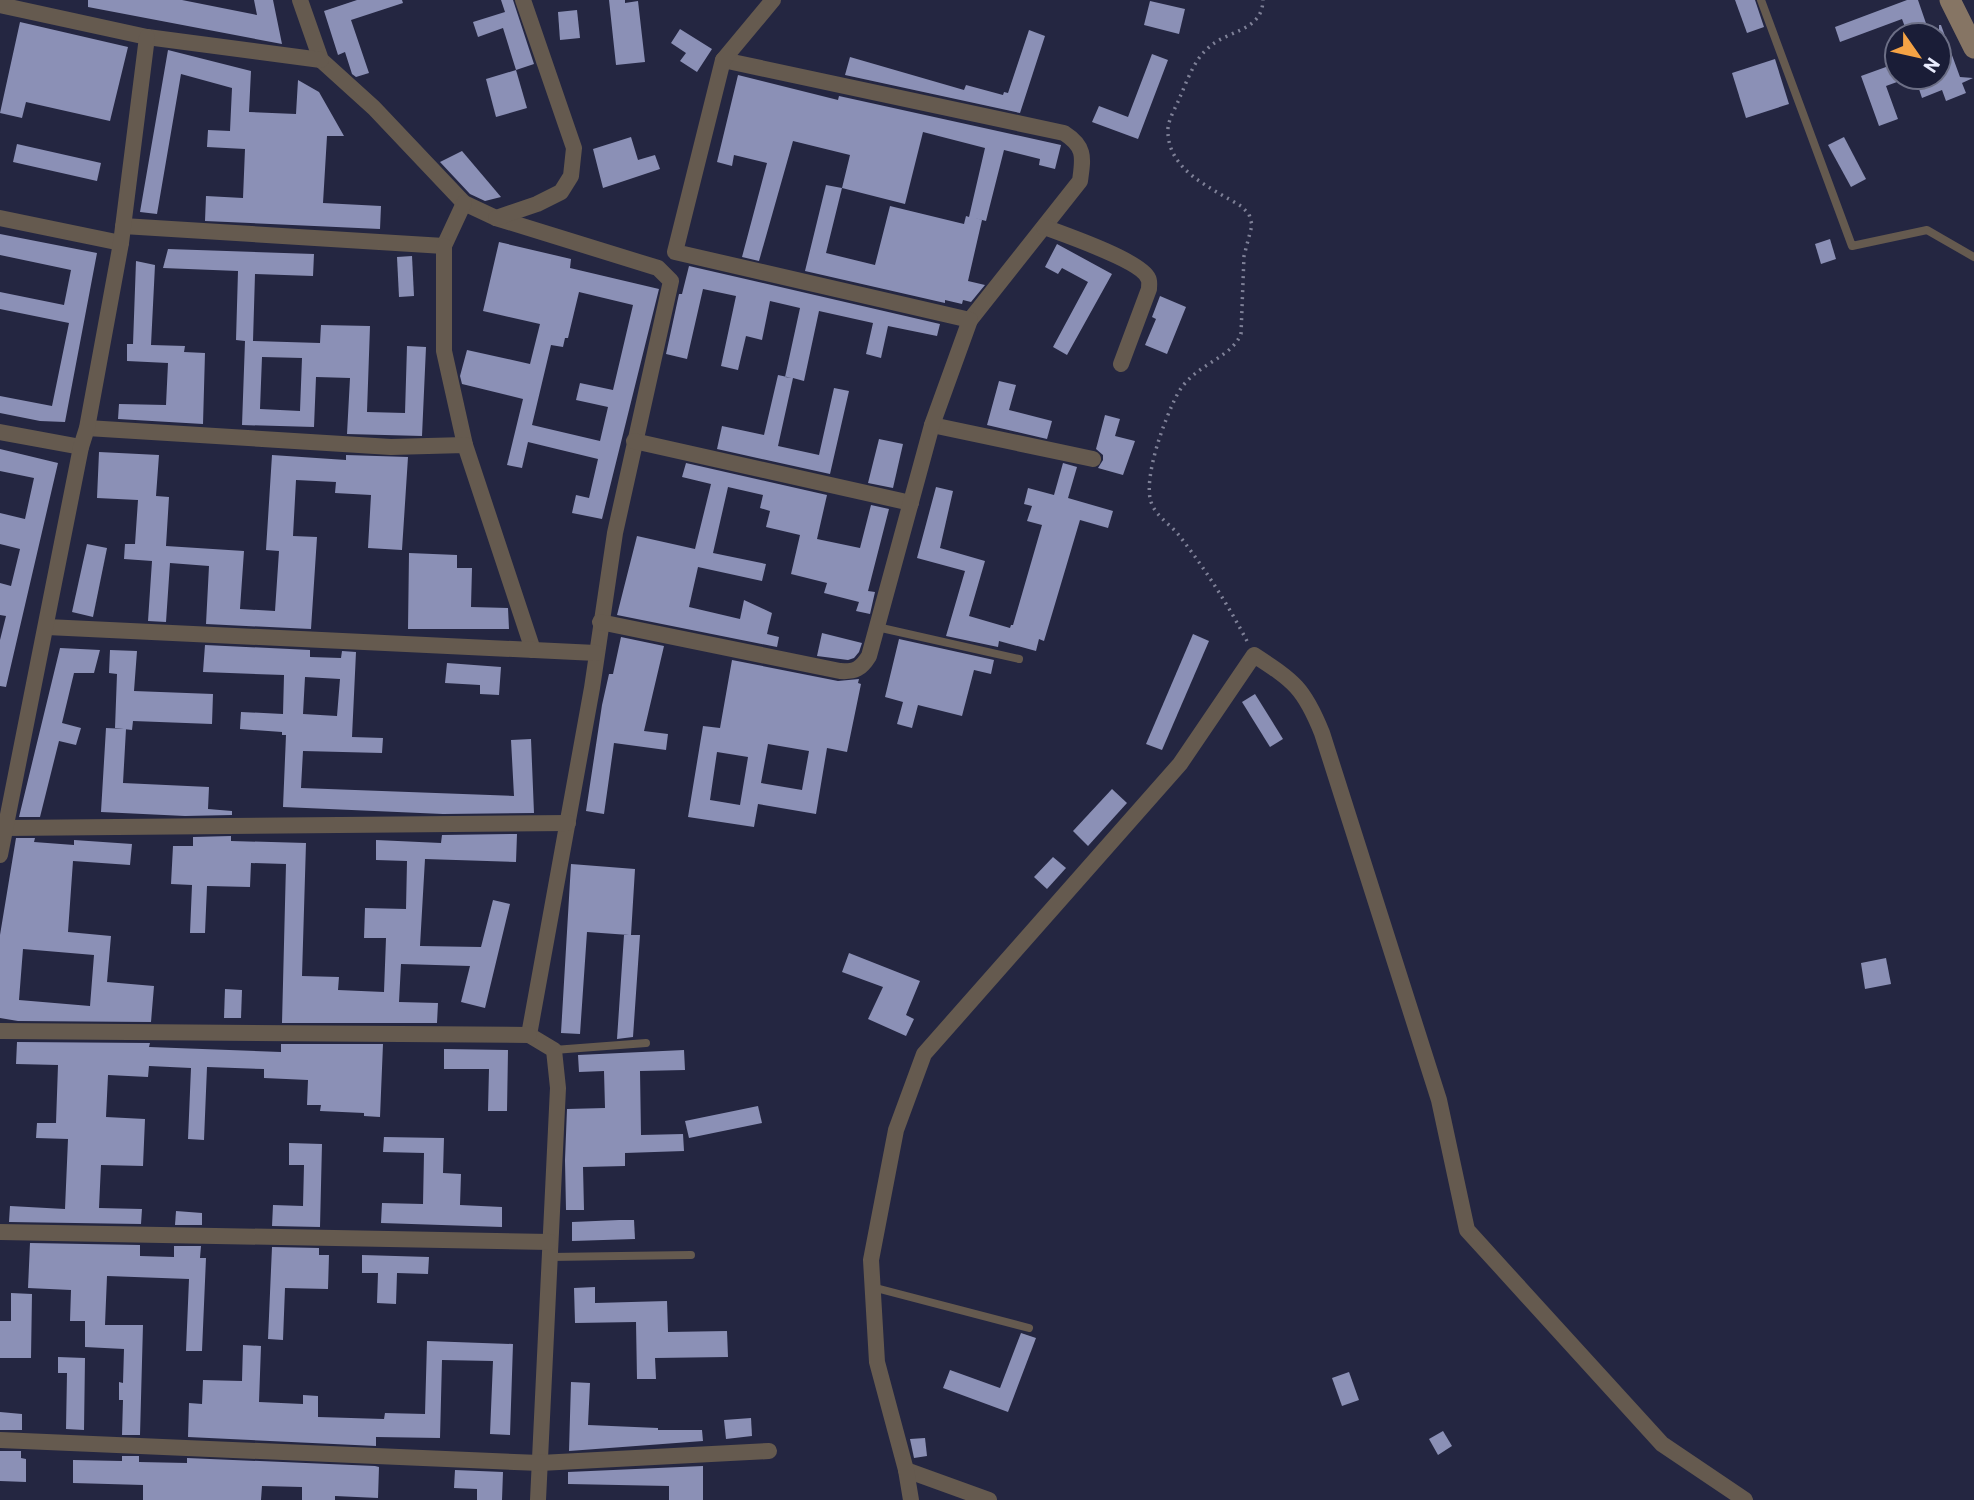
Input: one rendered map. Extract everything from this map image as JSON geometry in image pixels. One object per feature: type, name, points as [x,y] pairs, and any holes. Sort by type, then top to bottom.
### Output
[{"type":"street","points":[[300,0],[321,60],[374,108],[464,203],[496,218],[646,263],[657,268],[671,281]]},
{"type":"street","points":[[496,218],[537,204],[561,191],[571,176],[574,148],[523,0]]},
{"type":"street","points":[[529,1035],[568,823],[615,533],[671,281],[675,252],[723,60],[773,0]]},
{"type":"street","points":[[1950,0],[1974,48]]},
{"type":"street","points":[[0,5],[147,37],[321,60]]},
{"type":"street","points":[[0,855],[87,428],[121,243],[147,37]]},
{"type":"street","points":[[600,622],[852,672],[863,664],[869,656],[932,425],[970,320],[1080,181],[1083,158],[1077,141],[1065,133],[723,60]]},
{"type":"street","points":[[464,203],[444,246],[444,351],[465,445],[533,650]]},
{"type":"street","points":[[0,218],[121,243]]},
{"type":"street","points":[[123,226],[444,246]]},
{"type":"street","points":[[1044,226],[1098,247],[1142,271],[1148,278],[1149,289],[1121,364]]},
{"type":"street","points":[[675,252],[970,320]]},
{"type":"street","points":[[932,425],[1093,459]]},
{"type":"street","points":[[87,428],[391,447],[465,445]]},
{"type":"street","points":[[0,432],[81,447]]},
{"type":"street","points":[[634,441],[911,503]]},
{"type":"street","points":[[47,627],[596,653]]},
{"type":"street","points":[[911,1500],[877,1362],[871,1260],[896,1130],[923,1054],[1180,764],[1254,656],[1291,680],[1311,706],[1322,733],[1439,1100],[1467,1230],[1662,1444],[1745,1500]]},
{"type":"street","points":[[5,828],[568,823]]},
{"type":"street","points":[[0,1031],[529,1035],[554,1050],[558,1088],[538,1500]]},
{"type":"street","points":[[0,1232],[550,1250]]},
{"type":"street","points":[[0,1440],[540,1463],[769,1451]]},
{"type":"street","points":[[906,1471],[989,1500]]},
{"type":"lane","points":[[1762,0],[1852,246],[1927,230],[1974,257]]},
{"type":"lane","points":[[877,627],[1019,659]]},
{"type":"lane","points":[[554,1050],[646,1044]]},
{"type":"lane","points":[[550,1250],[691,1255]]},
{"type":"lane","points":[[873,1287],[1029,1328]]},
{"type":"path","points":[[1254,656],[1208,576],[1180,535],[1152,505],[1149,492],[1160,432],[1178,392],[1195,372],[1237,344],[1241,334],[1244,256],[1252,225],[1250,214],[1241,206],[1184,170],[1170,150],[1168,125],[1184,86],[1205,51],[1223,37],[1256,22],[1263,10],[1263,0]]},
{"type":"building","points":[[88,0],[182,0],[257,15],[254,0],[273,0],[282,44],[88,7]]},
{"type":"building","points":[[357,0],[402,0],[403,3],[351,20],[369,73],[356,77],[352,74],[345,52],[338,55],[324,11]]},
{"type":"building","points":[[501,0],[513,0],[534,64],[516,70],[503,28],[478,37],[473,22],[505,12]]},
{"type":"building","points":[[609,0],[625,0],[625,3],[638,1],[645,62],[616,65]]},
{"type":"building","points":[[1735,0],[1755,0],[1764,27],[1747,33]]},
{"type":"building","points":[[1907,0],[1918,0],[1925,21],[1883,21],[1883,26],[1840,42],[1835,27]]},
{"type":"building","points":[[1150,1],[1185,9],[1179,34],[1144,25]]},
{"type":"building","points":[[577,10],[580,38],[560,40],[558,12]]},
{"type":"building","points":[[20,22],[128,47],[110,121],[26,102],[22,118],[0,113]]},
{"type":"building","points":[[680,29],[712,49],[697,72],[680,61],[686,53],[671,43]]},
{"type":"building","points":[[1029,30],[1045,36],[1020,113],[845,75],[850,57],[964,90],[966,85],[1003,95],[1004,92],[1008,93]]},
{"type":"building","points":[[168,50],[251,71],[249,112],[296,114],[298,80],[319,92],[344,136],[327,136],[323,203],[381,206],[380,229],[205,221],[206,196],[243,198],[245,149],[207,147],[208,130],[230,131],[232,88],[181,74],[157,214],[140,212]]},
{"type":"building","points":[[1152,54],[1168,60],[1138,139],[1092,122],[1099,106],[1128,117]]},
{"type":"building","points":[[1953,58],[1960,77],[1973,78],[1962,83],[1966,93],[1946,101],[1942,91],[1953,91]]},
{"type":"building","points":[[1775,59],[1789,104],[1746,118],[1732,73]]},
{"type":"building","points":[[1883,68],[1883,91],[1888,91],[1898,119],[1879,126],[1861,76]]},
{"type":"building","points":[[516,70],[527,108],[496,117],[486,79]]},
{"type":"building","points":[[738,75],[838,100],[839,96],[1061,145],[1055,169],[1039,165],[1040,159],[1004,150],[986,221],[971,217],[982,220],[968,281],[985,285],[971,302],[963,300],[962,304],[945,300],[945,303],[805,271],[826,185],[842,188],[850,155],[793,141],[759,261],[742,257],[767,163],[734,155],[732,166],[717,162]],"holes":[[[923,132],[985,148],[969,217],[966,216],[964,224],[890,206],[875,265],[826,253],[842,188],[905,204]]]},
{"type":"building","points":[[1920,91],[1940,91],[1922,98]]},
{"type":"building","points":[[631,137],[638,160],[655,155],[660,169],[603,188],[593,149]]},
{"type":"building","points":[[1844,137],[1866,179],[1851,187],[1828,145]]},
{"type":"building","points":[[17,144],[101,163],[97,181],[13,162]]},
{"type":"building","points":[[462,151],[501,197],[485,201],[470,194],[440,162]]},
{"type":"building","points":[[0,234],[97,253],[65,422],[40,421],[0,413],[0,396],[52,406],[69,323],[0,309],[0,292],[64,305],[71,270],[0,255]]},
{"type":"building","points":[[1830,239],[1836,259],[1821,264],[1815,244]]},
{"type":"building","points":[[499,242],[571,259],[570,268],[659,289],[602,519],[572,513],[576,495],[589,498],[598,459],[528,442],[522,468],[507,465],[523,399],[462,384],[460,376],[467,350],[530,364],[540,324],[483,311]],"holes":[[[579,292],[633,305],[613,390],[580,383],[576,400],[608,407],[600,441],[532,425],[551,345],[563,347],[565,338],[568,338]]]},
{"type":"building","points":[[1057,244],[1112,274],[1067,355],[1053,347],[1088,282],[1062,268],[1058,274],[1045,267]]},
{"type":"building","points":[[168,249],[314,254],[313,276],[255,274],[253,341],[320,343],[321,325],[370,326],[367,412],[405,413],[407,346],[426,347],[422,436],[347,434],[350,378],[316,377],[314,427],[242,425],[245,341],[236,340],[238,271],[163,268]],"holes":[[[262,357],[302,358],[300,411],[260,409]]]},
{"type":"building","points":[[412,256],[414,296],[399,297],[397,257]]},
{"type":"building","points":[[136,261],[155,265],[151,345],[185,346],[184,352],[205,353],[203,424],[118,419],[119,404],[166,405],[168,363],[127,361],[127,344],[133,344]]},
{"type":"building","points":[[689,266],[940,324],[937,336],[888,326],[881,358],[866,354],[873,323],[819,311],[804,381],[793,378],[778,446],[819,455],[834,388],[849,391],[830,474],[717,449],[722,426],[764,435],[778,375],[785,377],[800,308],[770,301],[762,340],[746,336],[738,370],[721,366],[736,296],[703,289],[687,359],[666,354],[679,294],[682,294]]},
{"type":"building","points":[[1160,296],[1186,307],[1167,354],[1145,345],[1156,319],[1152,317]]},
{"type":"building","points":[[999,381],[1016,385],[1009,410],[1052,421],[1047,439],[987,425]]},
{"type":"building","points":[[1105,415],[1120,419],[1115,436],[1135,441],[1123,475],[1098,468],[1103,455],[1096,449]]},
{"type":"building","points":[[879,439],[903,444],[893,488],[868,483]]},
{"type":"building","points":[[0,449],[58,463],[6,687],[0,686],[0,640],[6,616],[0,615],[0,583],[11,586],[20,549],[0,544],[0,513],[25,519],[34,478],[0,471]]},
{"type":"building","points":[[99,452],[159,455],[156,496],[169,497],[166,546],[244,551],[240,609],[275,611],[279,551],[266,550],[272,455],[346,460],[346,455],[408,457],[402,550],[368,548],[371,495],[335,493],[336,482],[296,480],[293,536],[317,537],[311,629],[206,624],[209,566],[170,563],[166,622],[148,621],[152,561],[124,559],[125,544],[135,544],[138,500],[97,498]]},
{"type":"building","points":[[686,463],[827,495],[817,539],[860,548],[871,505],[889,509],[868,591],[875,592],[870,614],[856,611],[859,602],[824,593],[827,583],[791,574],[800,535],[766,527],[770,511],[760,508],[763,495],[728,487],[713,553],[766,564],[762,581],[698,567],[689,607],[740,619],[744,600],[772,613],[767,634],[779,637],[777,647],[617,615],[637,536],[695,549],[711,484],[682,477]]},
{"type":"building","points":[[1063,463],[1077,467],[1068,498],[1113,511],[1108,528],[1080,520],[1044,641],[1039,639],[1036,651],[999,641],[998,647],[946,636],[965,571],[917,558],[936,487],[953,491],[940,548],[985,561],[969,616],[1010,628],[1042,525],[1027,521],[1032,506],[1024,504],[1028,488],[1054,495]]},
{"type":"building","points":[[87,544],[107,548],[93,617],[72,612]]},
{"type":"building","points":[[409,553],[457,555],[457,568],[472,568],[471,607],[508,608],[509,629],[408,629]]},
{"type":"building","points":[[822,633],[862,643],[859,652],[848,660],[817,656]]},
{"type":"building","points":[[1193,634],[1209,641],[1162,750],[1146,744]]},
{"type":"building","points":[[621,637],[664,646],[644,731],[668,734],[666,750],[614,743],[604,814],[586,811],[602,705],[609,674],[613,674]]},
{"type":"building","points":[[899,639],[994,660],[991,674],[974,670],[962,716],[918,705],[912,728],[897,724],[903,702],[885,697]]},
{"type":"building","points":[[205,645],[310,650],[310,657],[341,658],[342,651],[356,652],[352,737],[383,738],[382,753],[303,751],[301,788],[514,796],[511,740],[531,739],[534,813],[443,814],[283,807],[286,735],[282,735],[282,732],[240,729],[241,712],[283,714],[284,675],[203,672]],"holes":[[[305,677],[340,679],[337,716],[303,714]]]},
{"type":"building","points":[[60,648],[100,650],[94,673],[74,673],[62,723],[81,728],[76,745],[59,741],[40,817],[19,817]]},
{"type":"building","points":[[110,650],[137,651],[134,691],[213,694],[212,724],[133,721],[132,730],[115,728],[117,674],[109,673]]},
{"type":"building","points":[[732,660],[838,681],[859,679],[858,683],[861,684],[847,752],[827,748],[816,814],[758,804],[754,827],[688,817],[703,726],[720,728]],"holes":[[[768,744],[809,751],[802,790],[761,783]],[[717,752],[748,757],[740,805],[710,800]]]},
{"type":"building","points":[[447,663],[501,667],[499,695],[480,694],[480,685],[445,683]]},
{"type":"building","points":[[1255,694],[1283,739],[1270,747],[1242,702]]},
{"type":"building","points":[[106,728],[126,729],[123,783],[209,787],[208,809],[232,811],[232,815],[101,812]]},
{"type":"building","points":[[1112,789],[1127,803],[1088,846],[1073,831]]},
{"type":"building","points":[[517,834],[516,862],[425,859],[420,946],[481,947],[493,900],[510,904],[485,1008],[461,1002],[470,966],[401,964],[399,1002],[438,1003],[437,1023],[282,1023],[286,864],[251,863],[250,887],[207,886],[205,933],[190,933],[192,885],[171,884],[173,846],[193,846],[193,837],[231,836],[231,841],[306,843],[302,976],[339,977],[338,990],[384,992],[386,938],[364,938],[365,908],[406,909],[407,861],[376,860],[376,840],[441,843],[442,835]]},
{"type":"building","points":[[16,838],[35,838],[34,842],[74,845],[74,840],[132,844],[130,865],[73,861],[68,932],[111,936],[107,982],[154,986],[151,1022],[18,1021],[0,1018],[0,935]],"holes":[[[23,949],[94,955],[90,1006],[19,1000]]]},
{"type":"building","points":[[1053,857],[1066,868],[1047,889],[1034,877]]},
{"type":"building","points":[[571,864],[635,869],[631,935],[640,935],[633,1037],[617,1039],[624,935],[629,935],[587,932],[580,1034],[561,1033]]},
{"type":"building","points":[[849,953],[920,981],[906,1015],[914,1019],[906,1036],[868,1019],[883,987],[842,972]]},
{"type":"building","points":[[1886,958],[1891,984],[1865,989],[1861,963]]},
{"type":"building","points":[[225,989],[242,990],[241,1018],[224,1018]]},
{"type":"building","points":[[17,1042],[150,1043],[149,1047],[281,1052],[281,1044],[383,1044],[380,1117],[364,1116],[364,1113],[320,1111],[321,1105],[307,1105],[308,1080],[264,1078],[264,1069],[207,1067],[204,1140],[188,1139],[191,1068],[149,1066],[148,1077],[108,1075],[106,1117],[145,1119],[143,1166],[101,1165],[99,1208],[142,1209],[141,1224],[9,1222],[10,1206],[65,1209],[68,1139],[36,1138],[37,1123],[56,1123],[58,1065],[16,1064]]},
{"type":"building","points":[[444,1049],[508,1050],[507,1111],[488,1111],[489,1069],[444,1069]]},
{"type":"building","points":[[684,1050],[685,1070],[640,1071],[641,1135],[683,1134],[684,1151],[625,1153],[625,1166],[583,1167],[584,1210],[566,1210],[567,1109],[605,1108],[604,1071],[579,1072],[578,1055]]},
{"type":"building","points":[[758,1106],[762,1123],[689,1138],[685,1121]]},
{"type":"building","points":[[384,1137],[444,1138],[443,1173],[461,1174],[460,1205],[502,1207],[502,1227],[381,1223],[382,1203],[423,1204],[424,1153],[383,1152]]},
{"type":"building","points":[[289,1143],[322,1144],[320,1227],[272,1226],[273,1205],[303,1206],[304,1165],[289,1165]]},
{"type":"building","points":[[176,1211],[202,1213],[202,1225],[175,1225]]},
{"type":"building","points":[[634,1220],[635,1239],[572,1241],[572,1222]]},
{"type":"building","points":[[30,1243],[140,1245],[140,1256],[174,1257],[174,1246],[201,1246],[200,1258],[206,1258],[202,1351],[186,1351],[189,1279],[107,1276],[105,1325],[143,1325],[140,1435],[122,1435],[123,1400],[119,1400],[119,1382],[123,1383],[124,1349],[85,1347],[85,1321],[70,1321],[71,1290],[28,1288]]},
{"type":"building","points":[[272,1247],[319,1248],[319,1255],[329,1255],[328,1289],[285,1288],[283,1340],[268,1339]]},
{"type":"building","points":[[362,1255],[429,1257],[428,1274],[397,1273],[396,1304],[377,1303],[378,1273],[362,1273]]},
{"type":"building","points":[[595,1287],[595,1303],[667,1301],[668,1332],[727,1331],[728,1357],[655,1358],[656,1379],[637,1379],[636,1322],[575,1323],[574,1288]]},
{"type":"building","points":[[11,1293],[32,1294],[31,1358],[0,1358],[0,1321],[11,1321]]},
{"type":"building","points":[[1021,1333],[1036,1338],[1008,1412],[943,1388],[950,1370],[1000,1388]]},
{"type":"building","points":[[427,1341],[513,1344],[510,1435],[490,1434],[493,1361],[442,1360],[440,1438],[376,1437],[376,1446],[188,1437],[189,1403],[202,1404],[203,1380],[242,1381],[243,1345],[261,1346],[259,1402],[303,1404],[303,1395],[318,1396],[318,1417],[384,1419],[385,1413],[425,1414]]},
{"type":"building","points":[[58,1357],[85,1358],[84,1430],[66,1429],[67,1373],[58,1373]]},
{"type":"building","points":[[1349,1372],[1359,1400],[1342,1406],[1332,1378]]},
{"type":"building","points":[[571,1382],[590,1383],[588,1425],[702,1430],[703,1441],[569,1451]]},
{"type":"building","points":[[0,1412],[22,1414],[22,1430],[0,1430]]},
{"type":"building","points":[[751,1418],[752,1436],[726,1439],[724,1420]]},
{"type":"building","points":[[1443,1431],[1452,1446],[1438,1455],[1429,1439]]},
{"type":"building","points":[[925,1438],[927,1456],[914,1458],[910,1439]]},
{"type":"building","points":[[0,1451],[21,1451],[21,1458],[26,1459],[26,1482],[0,1481]]},
{"type":"building","points":[[122,1456],[139,1456],[139,1462],[187,1463],[187,1458],[375,1466],[379,1467],[378,1498],[335,1496],[335,1500],[302,1500],[302,1487],[262,1486],[261,1500],[143,1500],[143,1485],[73,1483],[73,1460],[122,1461]]},
{"type":"building","points":[[703,1466],[703,1500],[669,1500],[669,1486],[568,1484],[568,1472]]},
{"type":"building","points":[[455,1470],[503,1472],[502,1500],[477,1500],[477,1489],[454,1488]]}]
